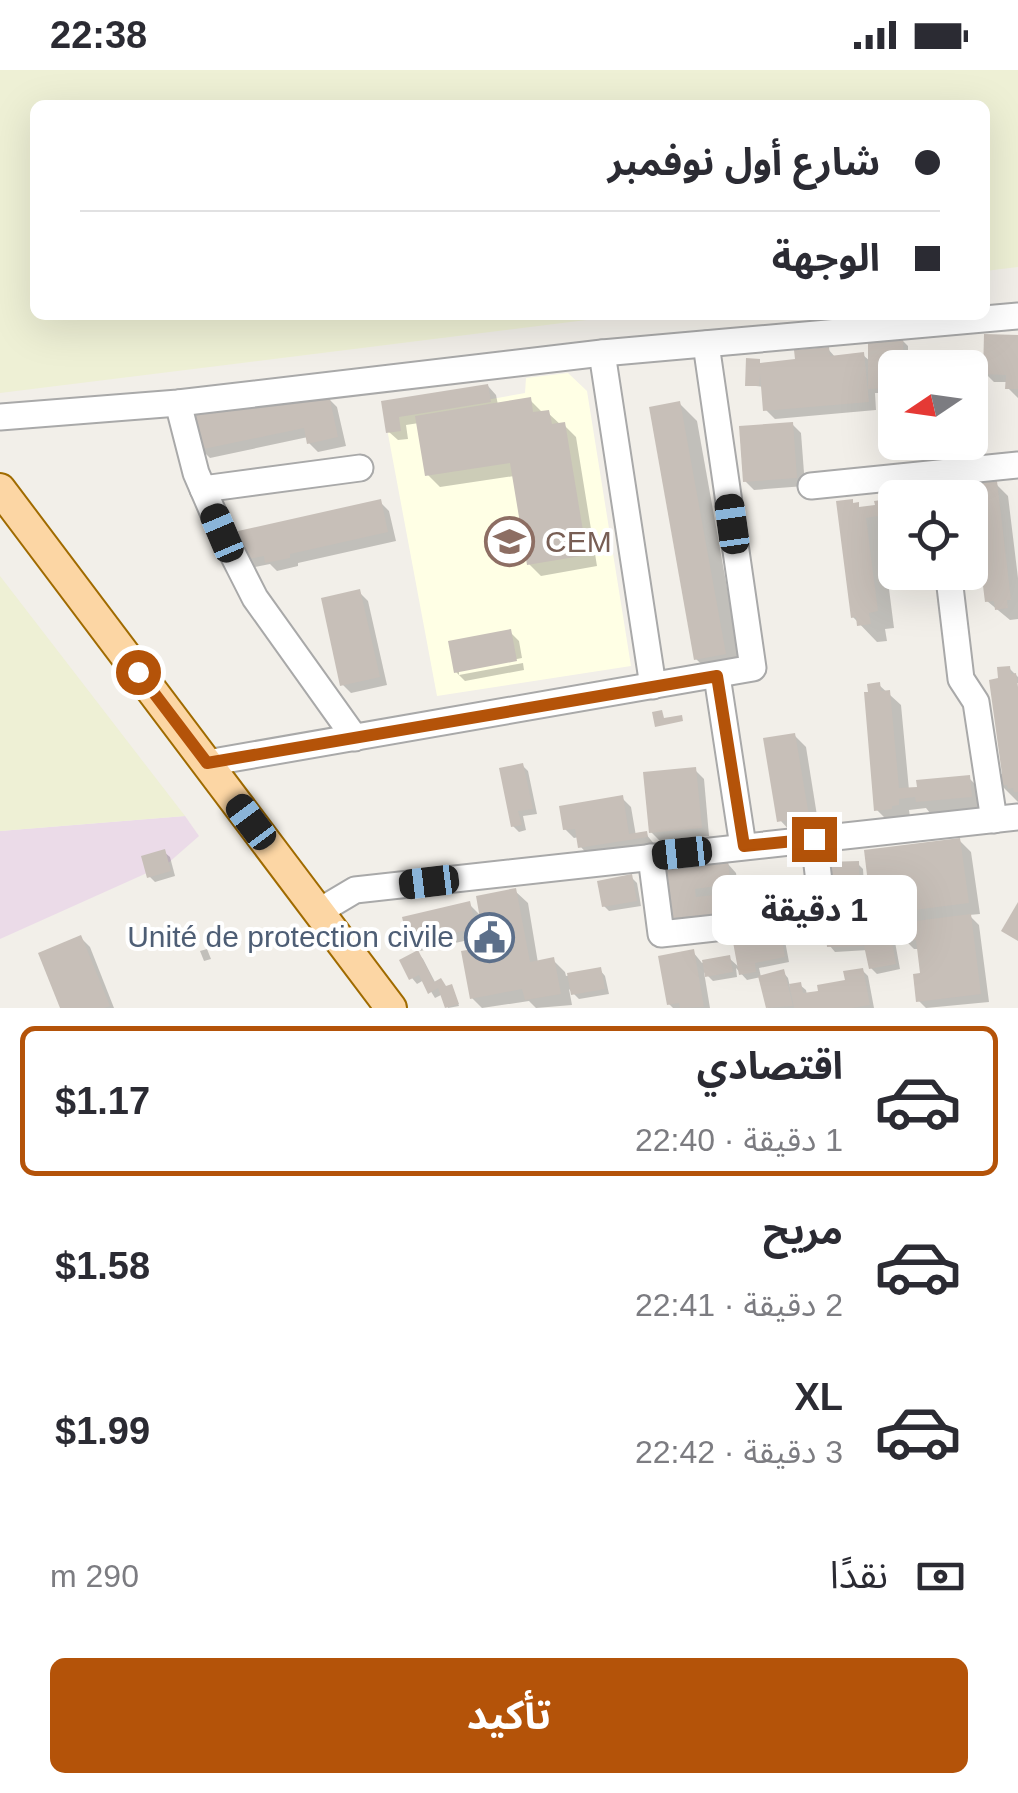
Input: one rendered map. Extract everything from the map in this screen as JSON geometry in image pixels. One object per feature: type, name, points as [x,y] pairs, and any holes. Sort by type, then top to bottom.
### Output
[{"type":"main road","points":[[0,489],[390,1008]]},
{"type":"street","points":[[990,319],[1018,316]]},
{"type":"street","points":[[0,418],[178,403],[602,353],[973,320]]},
{"type":"street","points":[[207,763],[753,668],[706,344]]},
{"type":"street","points":[[602,353],[653,686]]},
{"type":"street","points":[[178,403],[196,473],[255,598],[355,738]]},
{"type":"street","points":[[811,486],[1018,464]]},
{"type":"street","points":[[203,489],[360,468]]},
{"type":"street","points":[[318,912],[354,890],[1006,818],[976,702],[961,679],[950,590]]},
{"type":"street","points":[[717,676],[744,846]]},
{"type":"street","points":[[651,856],[660,934],[822,916],[814,839]]},
{"type":"shaded area","points":[[0,70],[1018,70],[1018,267],[990,270],[990,100],[30,100],[30,320],[587,320],[0,393]]},
{"type":"shaded area","name":"CEM","points":[[568,373],[587,391],[631,666],[437,696],[385,418],[525,393],[526,378]]},
{"type":"shaded area","points":[[0,576],[185,816],[0,831]]},
{"type":"shaded area","points":[[185,816],[199,836],[167,864],[0,939],[0,831]]},
{"type":"building","points":[[984,334],[1018,335],[1018,389],[1005,389],[1006,375],[988,374],[988,350],[984,350]]},
{"type":"building","points":[[868,338],[903,338],[903,350],[878,350],[878,389],[868,389]]},
{"type":"building","points":[[829,347],[830,356],[864,352],[869,402],[763,411],[760,374],[759,386],[745,386],[746,358],[760,359],[760,363],[795,359],[794,350]]},
{"type":"building","points":[[488,384],[491,402],[399,417],[401,431],[386,433],[381,401]]},
{"type":"building","points":[[282,394],[284,404],[329,395],[338,437],[307,444],[304,428],[199,450],[191,413]]},
{"type":"building","points":[[531,397],[533,412],[549,410],[552,424],[565,422],[587,555],[527,565],[510,463],[425,476],[415,416]]},
{"type":"building","points":[[680,401],[726,654],[694,660],[649,407]]},
{"type":"building","points":[[793,422],[797,478],[743,482],[739,426]]},
{"type":"building","points":[[997,481],[1011,600],[1007,600],[1008,608],[995,610],[994,601],[985,602],[984,590],[988,590],[988,482]]},
{"type":"building","points":[[381,499],[388,532],[265,563],[264,556],[244,560],[238,531]]},
{"type":"building","points":[[853,499],[859,507],[875,505],[874,501],[878,500],[878,516],[866,518],[878,611],[869,613],[871,624],[857,626],[856,617],[851,618],[836,501]]},
{"type":"building","points":[[360,589],[380,677],[340,686],[321,598]]},
{"type":"building","points":[[511,629],[517,661],[454,673],[448,641]]},
{"type":"building","points":[[1010,666],[1011,674],[1016,673],[1018,687],[1018,792],[1007,785],[998,786],[996,775],[1002,774],[989,680],[998,678],[997,667]]},
{"type":"building","points":[[880,682],[881,691],[890,690],[899,788],[917,787],[916,780],[970,775],[972,797],[916,802],[915,797],[899,799],[899,805],[892,809],[874,811],[864,692],[868,692],[867,684]]},
{"type":"building","points":[[662,710],[664,718],[682,715],[683,721],[655,727],[652,712]]},
{"type":"building","points":[[795,733],[809,816],[777,822],[763,738]]},
{"type":"building","points":[[523,763],[533,809],[518,811],[522,825],[511,827],[499,768]]},
{"type":"building","points":[[696,767],[702,828],[649,833],[643,772]]},
{"type":"building","points":[[623,795],[629,834],[647,831],[648,837],[578,848],[575,829],[563,830],[559,806]]},
{"type":"building","points":[[960,838],[969,903],[898,912],[900,923],[971,914],[981,994],[916,1002],[913,974],[920,973],[916,940],[903,942],[902,928],[864,933],[859,902],[870,900],[864,850]]},
{"type":"building","points":[[165,849],[171,871],[147,878],[141,856]]},
{"type":"building","points":[[728,861],[731,884],[695,889],[696,897],[733,893],[736,921],[693,926],[691,916],[665,919],[659,869]]},
{"type":"building","points":[[859,861],[860,900],[829,901],[827,862]]},
{"type":"building","points":[[632,874],[637,901],[602,907],[597,881]]},
{"type":"building","points":[[516,888],[530,962],[554,957],[561,994],[525,1000],[522,989],[470,999],[461,951],[485,947],[476,896]]},
{"type":"building","points":[[470,901],[476,928],[408,943],[402,917]]},
{"type":"building","points":[[1018,902],[1018,941],[1001,931]]},
{"type":"building","points":[[862,927],[863,946],[827,947],[826,928]]},
{"type":"building","points":[[781,933],[785,957],[755,963],[756,972],[739,975],[733,942]]},
{"type":"building","points":[[81,935],[110,1006],[60,1008],[38,953]]},
{"type":"building","points":[[891,936],[896,964],[869,969],[863,941]]},
{"type":"building","points":[[694,949],[704,1007],[667,1005],[658,956]]},
{"type":"building","points":[[418,950],[434,982],[441,978],[446,986],[452,984],[459,1004],[445,1008],[438,988],[428,994],[419,975],[409,980],[399,960]]},
{"type":"building","points":[[730,955],[733,972],[705,977],[702,960]]},
{"type":"building","points":[[601,967],[605,989],[571,995],[567,973]]},
{"type":"building","points":[[863,968],[870,1005],[794,1008],[789,984],[801,982],[803,993],[818,991],[817,985],[845,980],[843,971]]},
{"type":"building","points":[[784,969],[793,1006],[766,1008],[758,976]]},
{"type":"place","name":"CEM","points":[[510,542]]},
{"type":"place","name":"Unité de protection civile","points":[[489,937]]},
{"type":"route","points":[[138,672],[207,763],[717,676],[744,846],[814,839]]}]
